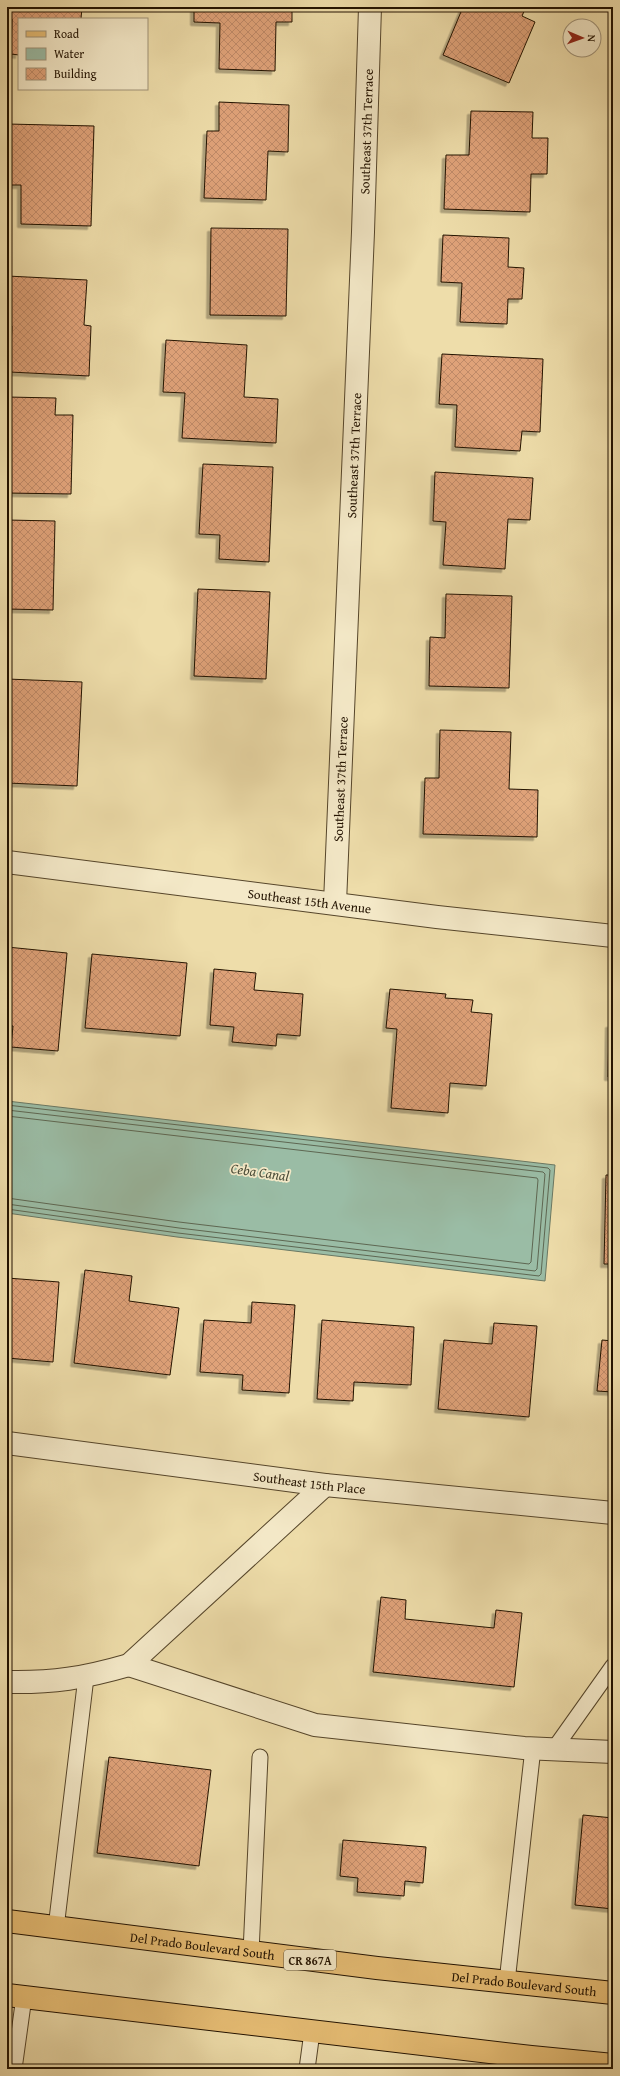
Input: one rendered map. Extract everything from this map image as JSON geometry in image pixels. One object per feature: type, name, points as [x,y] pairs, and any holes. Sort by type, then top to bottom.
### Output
[{"type":"main road","name":"Del Prado Boulevard South","points":[[7,1921],[251,1952],[613,1993]]},
{"type":"main road","points":[[16,1996],[312,2032],[530,2063],[613,2065]]},
{"type":"street","name":"Southeast 37th Terrace","points":[[335,903],[363,232],[370,7]]},
{"type":"street","name":"Southeast 15th Avenue","points":[[7,862],[437,917],[613,936]]},
{"type":"street","name":"Southeast 15th Place","points":[[7,1443],[326,1484],[613,1513]]},
{"type":"street","points":[[7,1682],[41,1683],[86,1677],[129,1665],[326,1484]]},
{"type":"street","points":[[129,1665],[316,1725],[533,1748],[613,1752]]},
{"type":"lane","points":[[554,1749],[613,1666]]},
{"type":"lane","points":[[56,1928],[86,1677]]},
{"type":"lane","points":[[508,1982],[533,1748]]},
{"type":"lane","points":[[251,1952],[260,1756]]},
{"type":"lane","points":[[14,2069],[16,1996]]},
{"type":"lane","points":[[307,2069],[312,2032]]},
{"type":"water","name":"Ceba Canal","points":[[7,1101],[555,1165],[545,1281],[177,1237],[7,1213]]},
{"type":"building","points":[[7,7],[82,7],[81,18],[18,18],[18,55],[11,54],[12,19],[7,19]]},
{"type":"building","points":[[194,7],[292,7],[292,22],[276,22],[275,71],[219,69],[220,23],[194,22]]},
{"type":"building","points":[[463,7],[526,7],[522,16],[535,22],[509,83],[443,55]]},
{"type":"building","points":[[219,102],[289,105],[288,152],[268,151],[266,200],[204,198],[207,131],[219,131]]},
{"type":"building","points":[[471,111],[533,112],[532,138],[548,138],[547,174],[531,174],[530,212],[444,209],[446,155],[469,155]]},
{"type":"building","points":[[7,124],[94,126],[91,226],[21,224],[21,185],[7,185]]},
{"type":"building","points":[[211,228],[288,229],[286,316],[210,315]]},
{"type":"building","points":[[443,235],[509,238],[508,267],[524,268],[522,299],[508,299],[507,324],[460,322],[462,283],[441,282]]},
{"type":"building","points":[[7,276],[87,280],[84,325],[91,326],[89,376],[10,372],[12,326],[7,325]]},
{"type":"building","points":[[166,340],[247,345],[244,397],[278,399],[276,443],[182,438],[185,393],[163,392]]},
{"type":"building","points":[[442,354],[543,359],[540,432],[522,431],[520,451],[455,447],[457,405],[439,404]]},
{"type":"building","points":[[7,397],[56,398],[55,415],[73,415],[71,494],[7,493]]},
{"type":"building","points":[[203,464],[273,467],[269,562],[219,559],[220,535],[199,534]]},
{"type":"building","points":[[435,472],[533,478],[530,520],[508,519],[505,569],[443,565],[446,522],[433,521]]},
{"type":"building","points":[[7,520],[55,521],[53,610],[7,609]]},
{"type":"building","points":[[198,589],[270,592],[266,679],[194,676]]},
{"type":"building","points":[[446,594],[512,596],[509,688],[429,686],[430,637],[445,638]]},
{"type":"building","points":[[7,679],[82,682],[77,786],[7,783]]},
{"type":"building","points":[[440,730],[511,732],[509,789],[538,790],[537,837],[423,834],[425,778],[439,778]]},
{"type":"building","points":[[7,947],[67,953],[58,1051],[11,1047],[13,1026],[7,1025]]},
{"type":"building","points":[[92,954],[187,963],[180,1036],[85,1028]]},
{"type":"building","points":[[214,969],[256,973],[254,990],[303,994],[300,1036],[277,1034],[276,1046],[232,1042],[234,1027],[210,1025]]},
{"type":"building","points":[[390,989],[446,994],[445,998],[473,1000],[471,1012],[492,1014],[486,1086],[450,1083],[448,1113],[391,1108],[397,1029],[386,1028]]},
{"type":"building","points":[[609,1024],[613,1024],[613,1077],[608,1077]]},
{"type":"building","points":[[606,1175],[613,1175],[613,1264],[604,1264]]},
{"type":"building","points":[[85,1270],[132,1276],[129,1301],[179,1308],[170,1375],[74,1363]]},
{"type":"building","points":[[7,1278],[59,1282],[53,1362],[7,1358]]},
{"type":"building","points":[[252,1302],[295,1305],[289,1393],[242,1390],[243,1375],[200,1372],[204,1320],[251,1323]]},
{"type":"building","points":[[322,1320],[414,1327],[411,1385],[354,1382],[353,1401],[317,1399]]},
{"type":"building","points":[[494,1323],[537,1326],[529,1417],[438,1409],[444,1340],[492,1344]]},
{"type":"building","points":[[602,1340],[613,1341],[613,1392],[597,1391]]},
{"type":"building","points":[[381,1597],[406,1600],[405,1619],[494,1628],[496,1610],[522,1613],[514,1687],[373,1672]]},
{"type":"building","points":[[109,1757],[211,1770],[199,1866],[97,1853]]},
{"type":"building","points":[[583,1815],[613,1818],[613,1909],[575,1905]]},
{"type":"building","points":[[343,1840],[426,1847],[423,1883],[405,1881],[404,1896],[357,1892],[358,1878],[340,1876]]}]
